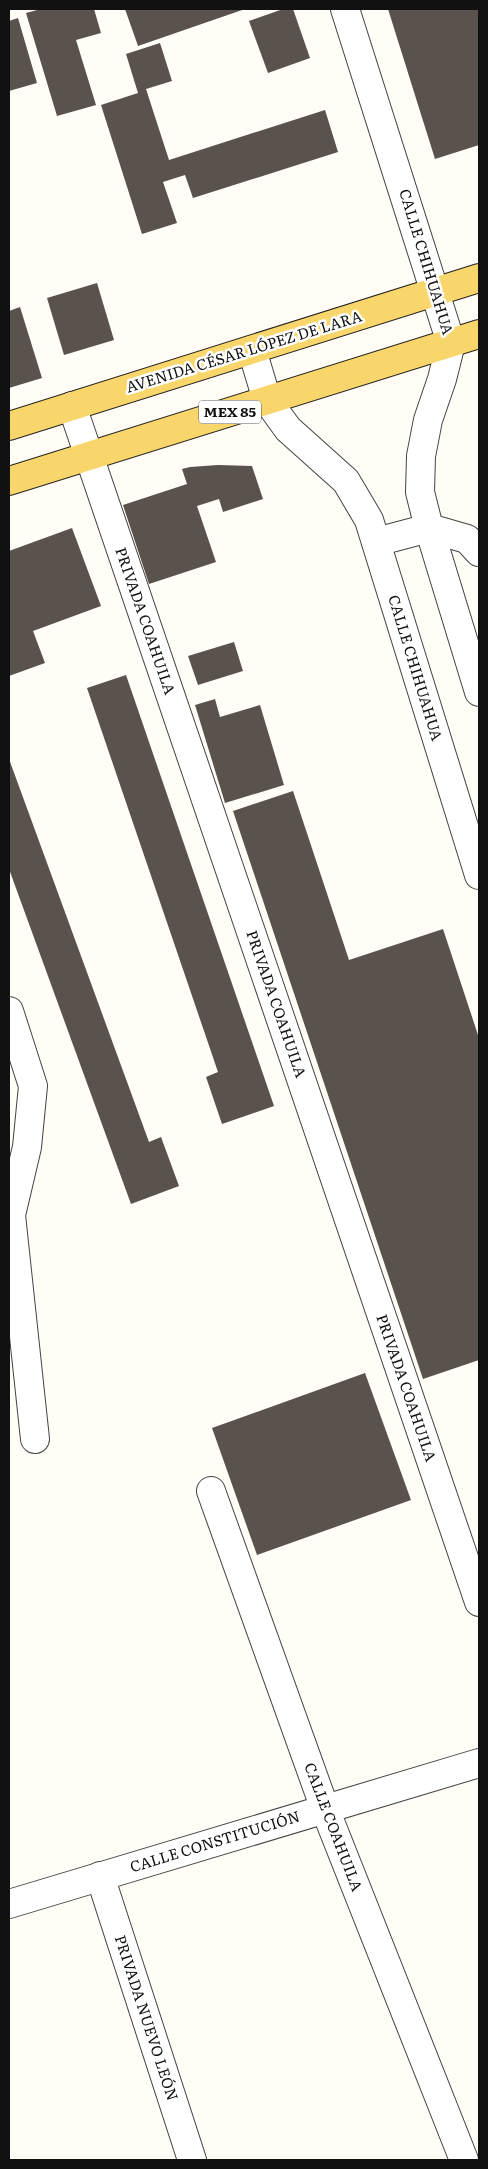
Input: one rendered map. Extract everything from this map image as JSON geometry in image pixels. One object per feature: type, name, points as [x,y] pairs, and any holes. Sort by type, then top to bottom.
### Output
[{"type":"main road","name":"AVENIDA CÉSAR LÓPEZ DE LARA","points":[[9,426],[479,278]]},
{"type":"main road","name":"MEX 85","points":[[9,481],[479,334]]},
{"type":"street","name":"CALLE CHIHUAHUA","points":[[345,9],[436,292],[450,343],[442,379],[428,420],[421,456],[420,492],[429,528],[479,692]]},
{"type":"street","name":"CALLE CHIHUAHUA","points":[[252,350],[267,400],[288,429],[346,481],[370,520],[479,875]]},
{"type":"street","name":"PRIVADA COAHUILA","points":[[72,406],[479,1602]]},
{"type":"street","points":[[376,542],[429,528],[467,539],[479,552]]},
{"type":"street","points":[[9,1011],[33,1086],[27,1147],[12,1215],[35,1439]]},
{"type":"street","name":"CALLE COAHUILA","points":[[212,1490],[325,1809],[464,2160]]},
{"type":"street","name":"CALLE CONSTITUCIÓN","points":[[9,1904],[479,1763]]},
{"type":"street","name":"PRIVADA NUEVO LEÓN","points":[[100,1876],[192,2160]]},
{"type":"building","points":[[41,9],[94,9],[101,33],[76,40],[96,105],[57,116],[26,13]]},
{"type":"building","points":[[125,9],[245,9],[138,46]]},
{"type":"building","points":[[283,9],[293,9],[310,58],[268,73],[249,21]]},
{"type":"building","points":[[388,9],[479,9],[479,145],[435,159]]},
{"type":"building","points":[[18,18],[37,83],[9,91],[9,21]]},
{"type":"building","points":[[160,43],[172,81],[146,89],[169,160],[325,110],[338,152],[193,198],[185,175],[163,182],[177,223],[142,234],[101,105],[138,93],[126,54]]},
{"type":"building","points":[[97,283],[114,340],[64,355],[47,298]]},
{"type":"building","points":[[20,307],[42,378],[9,388],[9,311]]},
{"type":"building","points":[[218,465],[252,466],[263,499],[223,512],[219,499],[197,506],[216,562],[149,584],[123,505],[187,484],[182,469]]},
{"type":"building","points":[[72,528],[101,606],[33,631],[45,663],[9,676],[9,551]]},
{"type":"building","points":[[234,642],[243,671],[198,685],[188,656]]},
{"type":"building","points":[[126,675],[274,1106],[222,1124],[206,1077],[218,1072],[87,688]]},
{"type":"building","points":[[215,699],[220,717],[260,705],[284,785],[225,803],[195,705]]},
{"type":"building","points":[[9,759],[149,1142],[161,1137],[179,1186],[131,1204],[9,869]]},
{"type":"building","points":[[293,791],[349,960],[443,929],[479,1038],[479,1360],[423,1379],[233,811]]},
{"type":"building","points":[[365,1373],[411,1500],[257,1555],[212,1428]]}]
